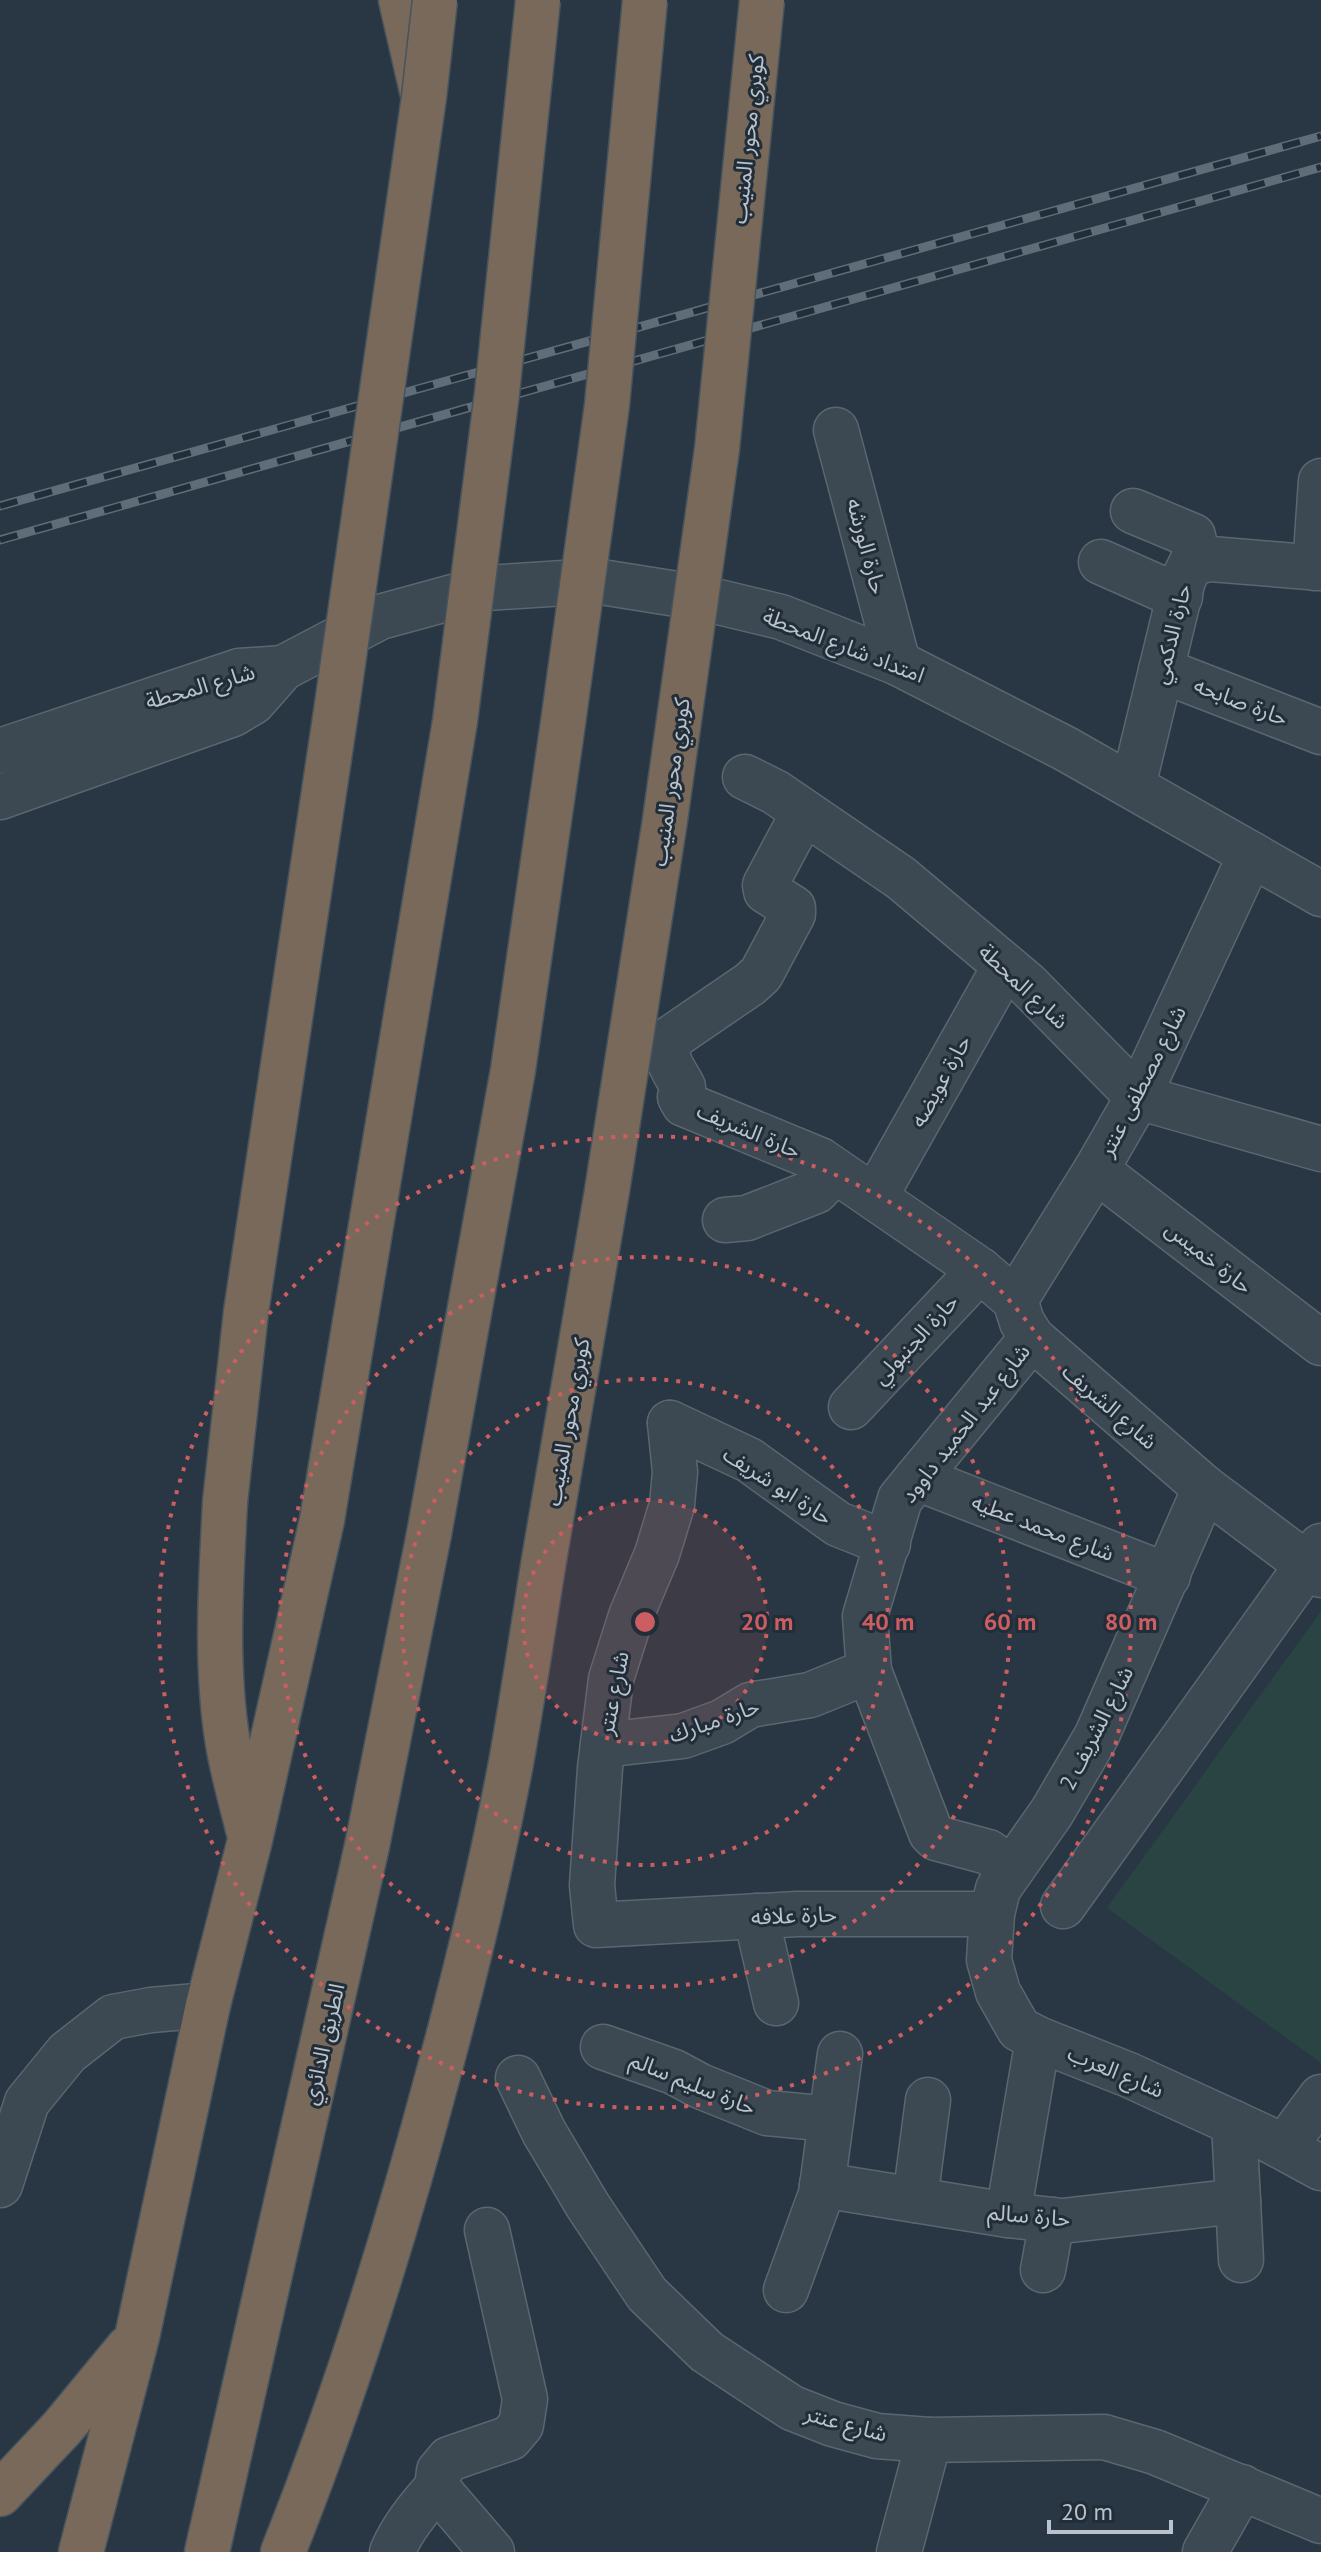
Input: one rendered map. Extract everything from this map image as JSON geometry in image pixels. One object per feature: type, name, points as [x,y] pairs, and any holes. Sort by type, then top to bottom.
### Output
[{"type":"highway","points":[[401,0],[424,97]]},
{"type":"highway","points":[[250,1840],[228,1744],[221,1664],[225,1502],[248,1296],[335,721],[424,97],[435,0]]},
{"type":"highway","points":[[81,2552],[137,2337],[208,2005],[250,1840],[322,1520],[455,721],[497,393],[538,0]]},
{"type":"highway","name":"الطريق الدائري","points":[[207,2552],[364,1861],[429,1534],[513,1070],[607,405],[645,0]]},
{"type":"highway","name":"كوبري محور المنيب","points":[[283,2552],[336,2408],[414,2165],[463,1981],[511,1764],[607,1191],[667,805],[717,449],[766,12]]},
{"type":"highway","points":[[0,2494],[62,2428],[137,2337]]},
{"type":"street","name":"حارة الورشه","points":[[836,430],[898,663]]},
{"type":"street","points":[[1318,568],[1321,481]]},
{"type":"street","points":[[1101,562],[1186,579],[1196,551],[1193,536],[1133,511]]},
{"type":"street","name":"حارة الدكمي","points":[[1133,786],[1186,579],[1211,559],[1318,568]]},
{"type":"street","name":"امتداد شارع المحطة","points":[[283,668],[380,617],[486,588],[595,581],[702,598],[781,617],[898,663],[1133,786],[1321,894]]},
{"type":"street","name":"شارع المحطة","points":[[0,751],[239,671],[283,668]]},
{"type":"street","name":"شارع المحطة","points":[[0,797],[233,714],[253,702],[283,668]]},
{"type":"street","name":"حارة صابحه","points":[[1161,670],[1321,732]]},
{"type":"street","name":"شارع المحطة","points":[[745,777],[775,792],[901,878],[1027,984],[1138,1097],[1321,1149]]},
{"type":"street","name":"حارة الشريف","points":[[804,812],[765,885],[766,891],[793,908],[793,914],[761,974],[671,1038],[666,1055],[683,1087],[680,1097],[684,1104],[820,1160],[875,1197]]},
{"type":"street","name":"شارع مصطفى عنتر","points":[[1023,1319],[1096,1170],[1138,1097],[1251,854]]},
{"type":"street","name":"حارة عويضه","points":[[875,1197],[1005,966]]},
{"type":"street","name":"حارة خميس","points":[[1096,1170],[1321,1343]]},
{"type":"street","points":[[725,1220],[747,1218],[816,1191],[835,1171]]},
{"type":"street","name":"شارع الشريف","points":[[875,1197],[980,1270],[1023,1319],[1205,1488],[1316,1562]]},
{"type":"street","name":"حارة الجنبولي","points":[[851,1407],[980,1270]]},
{"type":"street","name":"شارع عبد الحميد داوود","points":[[1012,1869],[988,1852],[936,1838],[931,1833],[869,1671],[865,1616],[900,1499],[1023,1319]]},
{"type":"street","name":"حارة ابو شريف","points":[[670,1423],[749,1460],[838,1524],[888,1544]]},
{"type":"street","name":"شارع عنتر","points":[[596,1925],[592,1885],[611,1679],[672,1505],[675,1472],[670,1423]]},
{"type":"street","name":"شارع محمد عطيه","points":[[917,1478],[1168,1576]]},
{"type":"street","name":"شارع الشريف 2","points":[[992,1914],[998,1889],[1052,1812],[1097,1735],[1205,1488]]},
{"type":"street","points":[[1063,1906],[1316,1562]]},
{"type":"street","name":"حارة مبارك","points":[[603,1745],[683,1736],[722,1722],[750,1705],[810,1695],[869,1671]]},
{"type":"street","name":"حارة علافه","points":[[596,1925],[756,1916],[992,1914]]},
{"type":"street","name":"شارع العرب","points":[[992,1914],[989,1960],[998,1992],[1019,2029],[1234,2123],[1321,2168]]},
{"type":"street","points":[[756,1916],[776,2003]]},
{"type":"street","points":[[0,2185],[27,2102],[67,2053],[113,2017],[208,2005]]},
{"type":"street","points":[[1008,2215],[1038,2039]]},
{"type":"street","name":"حارة سليم سالم","points":[[603,2047],[674,2072],[767,2113],[831,2119]]},
{"type":"street","points":[[786,2290],[822,2185],[840,2054]]},
{"type":"street","name":"شارع عنتر","points":[[518,2078],[544,2132],[647,2294],[707,2352],[792,2408],[877,2436],[929,2440],[1104,2437],[1155,2452],[1321,2521]]},
{"type":"street","points":[[1284,2147],[1321,2097]]},
{"type":"street","points":[[915,2200],[928,2100]]},
{"type":"street","points":[[1234,2123],[1241,2260]]},
{"type":"street","name":"حارة سالم","points":[[822,2185],[1052,2220],[1238,2201]]},
{"type":"street","points":[[1043,2270],[1052,2220]]},
{"type":"street","points":[[392,2552],[409,2520],[437,2488],[439,2471],[449,2459],[510,2438],[521,2425],[525,2399],[487,2230]]},
{"type":"street","points":[[899,2552],[929,2440]]},
{"type":"street","points":[[1205,2552],[1242,2487]]},
{"type":"street","points":[[437,2488],[492,2552]]},
{"type":"green space","points":[[1321,1611],[1321,2063],[1107,1908]]},
{"type":"railway","points":[[0,506],[1321,136]]},
{"type":"railway","points":[[0,540],[1321,167]]}]
